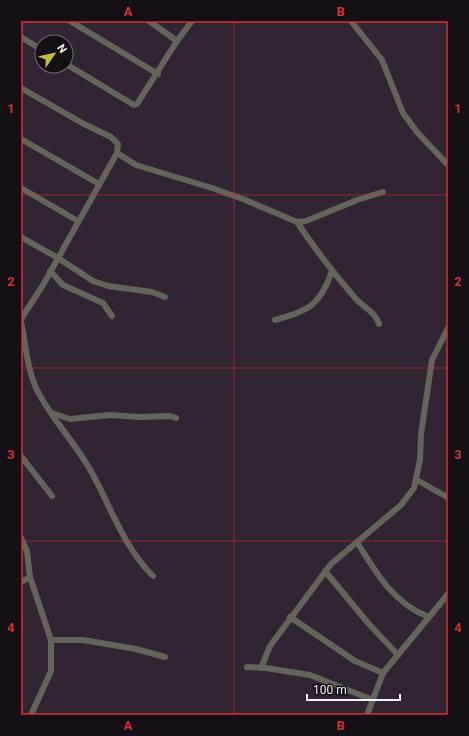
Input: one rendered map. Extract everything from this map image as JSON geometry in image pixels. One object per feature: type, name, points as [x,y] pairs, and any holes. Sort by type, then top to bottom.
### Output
[{"type":"street","points":[[70,21],[158,74]]},
{"type":"street","points":[[149,21],[177,41]]},
{"type":"street","points":[[74,69],[134,105],[140,102],[177,41],[192,21]]},
{"type":"street","points":[[352,21],[382,60],[403,112],[417,132],[448,165]]},
{"type":"street","points":[[21,37],[34,45]]},
{"type":"street","points":[[21,88],[111,137],[118,144],[117,153],[58,258],[21,319]]},
{"type":"street","points":[[21,140],[99,184]]},
{"type":"street","points":[[117,153],[136,165],[218,190],[297,222],[306,221],[357,200],[384,192]]},
{"type":"street","points":[[21,188],[78,221]]},
{"type":"street","points":[[297,222],[332,271],[358,302],[375,315],[379,324]]},
{"type":"street","points":[[21,237],[58,258],[93,281],[108,286],[152,292],[165,298]]},
{"type":"street","points":[[50,271],[63,285],[103,303],[112,316]]},
{"type":"street","points":[[275,320],[309,308],[316,302],[328,282],[332,271]]},
{"type":"street","points":[[21,322],[29,368],[38,391],[89,467],[107,506],[135,556],[153,576]]},
{"type":"street","points":[[262,668],[270,646],[325,571],[356,542],[401,505],[414,488],[432,360],[448,328]]},
{"type":"street","points":[[52,413],[70,419],[110,415],[140,417],[170,416],[176,418]]},
{"type":"street","points":[[21,456],[52,496]]},
{"type":"street","points":[[416,480],[447,497]]},
{"type":"street","points":[[21,538],[27,552],[30,577],[52,640],[51,671],[31,715]]},
{"type":"street","points":[[356,542],[374,571],[394,596],[415,612],[429,617]]},
{"type":"street","points":[[325,571],[368,623],[398,655]]},
{"type":"street","points":[[21,582],[30,577]]},
{"type":"street","points":[[367,715],[383,673],[448,594]]},
{"type":"street","points":[[290,617],[354,661],[383,673]]},
{"type":"street","points":[[52,640],[83,640],[136,649],[165,657]]},
{"type":"street","points":[[247,667],[310,675],[372,700]]}]
